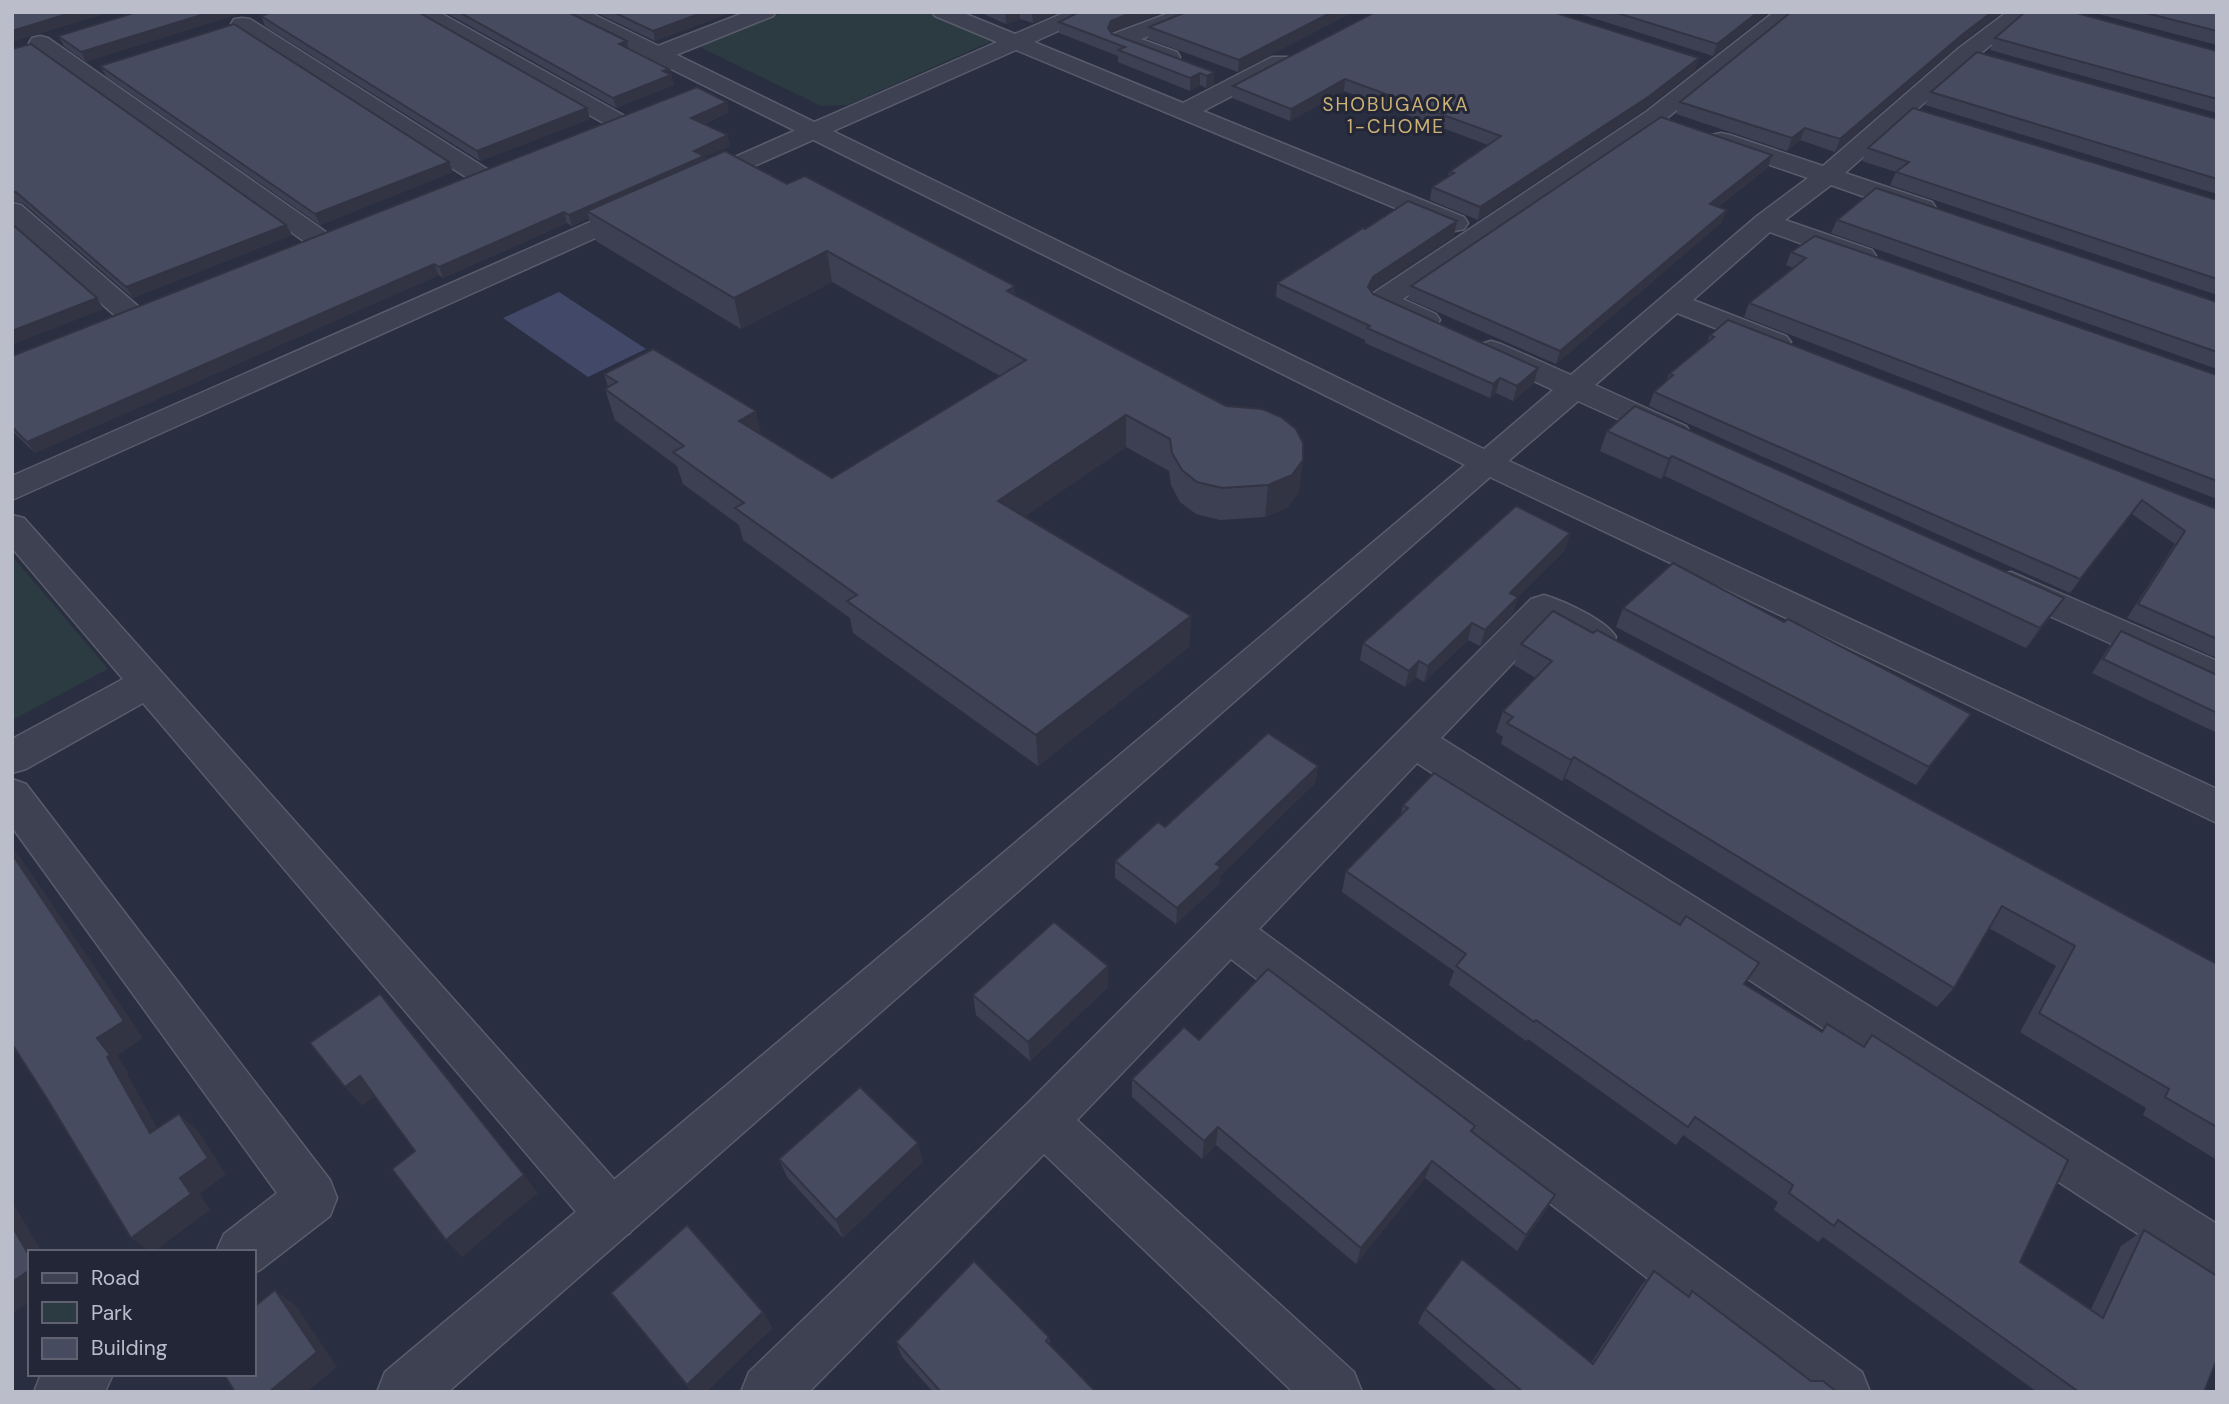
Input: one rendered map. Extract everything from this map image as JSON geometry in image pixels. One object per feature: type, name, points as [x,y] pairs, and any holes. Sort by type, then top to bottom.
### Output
[{"type":"street","points":[[423,12],[628,115],[590,130]]},
{"type":"street","points":[[572,12],[1487,463],[2217,807]]},
{"type":"street","points":[[718,12],[740,22]]},
{"type":"street","points":[[658,54],[766,12]]},
{"type":"street","points":[[942,12],[1481,234]]},
{"type":"street","points":[[12,489],[813,130],[1084,12]]},
{"type":"street","points":[[1187,64],[1121,39],[1192,12]]},
{"type":"street","points":[[1700,444],[1382,300],[1481,234],[1679,125],[1705,63],[1788,12]]},
{"type":"street","points":[[405,1392],[1766,222],[1827,176],[1967,53],[2021,12]]},
{"type":"street","points":[[215,32],[267,16]]},
{"type":"street","points":[[242,24],[478,174]]},
{"type":"street","points":[[66,35],[31,46],[82,73],[317,238]]},
{"type":"street","points":[[1967,53],[1993,61]]},
{"type":"street","points":[[1185,111],[1296,54]]},
{"type":"street","points":[[82,73],[109,65]]},
{"type":"street","points":[[1213,74],[1239,83]]},
{"type":"street","points":[[676,96],[713,81]]},
{"type":"street","points":[[1904,108],[1930,117]]},
{"type":"street","points":[[1679,125],[1944,216]]},
{"type":"street","points":[[453,184],[503,164]]},
{"type":"street","points":[[12,211],[142,308],[103,323]]},
{"type":"street","points":[[1766,222],[1882,263]]},
{"type":"street","points":[[292,248],[342,228]]},
{"type":"street","points":[[1674,302],[1803,352]]},
{"type":"street","points":[[12,526],[612,1214]]},
{"type":"street","points":[[1990,575],[2217,677]]},
{"type":"street","points":[[769,1392],[1043,1121],[1544,608],[1629,653]]},
{"type":"street","points":[[12,758],[149,682]]},
{"type":"street","points":[[1413,741],[2217,1254]]},
{"type":"street","points":[[12,794],[312,1198],[245,1250]]},
{"type":"street","points":[[1228,931],[1842,1392]]},
{"type":"street","points":[[1043,1121],[1334,1392]]},
{"type":"street","points":[[62,1392],[82,1376]]},
{"type":"green space","points":[[785,12],[926,12],[994,40],[848,105],[821,106],[698,46]]},
{"type":"green space","points":[[12,556],[108,669],[12,720]]},
{"type":"water","points":[[559,292],[646,349],[588,377],[503,318]]},
{"type":"building","points":[[12,12],[74,12],[12,31]]},
{"type":"building","points":[[137,12],[211,12],[81,52],[58,36]]},
{"type":"building","points":[[272,12],[418,12],[587,108],[477,151],[261,16]]},
{"type":"building","points":[[459,12],[568,12],[627,41],[619,44],[669,69],[663,71],[671,75],[613,98]]},
{"type":"building","points":[[613,12],[704,12],[653,31]]},
{"type":"building","points":[[1079,12],[1133,12],[1111,21],[1108,28],[1112,34],[1214,72],[1207,76],[1200,73],[1190,78],[1118,50],[1125,47],[1059,22]]},
{"type":"building","points":[[1186,12],[1332,12],[1239,60],[1149,27]]},
{"type":"building","points":[[1375,12],[1553,12],[1699,58],[1648,97],[1480,207],[1432,187],[1501,136],[1345,79],[1291,109],[1233,86]]},
{"type":"building","points":[[1614,12],[1758,12],[1717,44]]},
{"type":"building","points":[[1791,12],[1992,12],[1840,139],[1805,128],[1792,138],[1680,102]]},
{"type":"building","points":[[2025,12],[2073,12],[2217,51],[2217,99],[1995,38]]},
{"type":"building","points":[[2142,12],[2217,12],[2217,31]]},
{"type":"building","points":[[234,24],[449,162],[315,214],[100,66]]},
{"type":"building","points":[[31,44],[286,225],[126,287],[16,192],[12,192],[12,49]]},
{"type":"building","points":[[1977,52],[2217,119],[2217,179],[1931,92]]},
{"type":"building","points":[[697,87],[727,102],[691,118],[728,135],[694,151],[704,156],[569,215],[564,212],[439,267],[434,264],[27,442],[12,427],[12,356]]},
{"type":"building","points":[[1913,108],[2217,200],[2217,279],[1896,172],[1909,162],[1868,148]]},
{"type":"building","points":[[1661,117],[1772,155],[1710,204],[1727,210],[1560,351],[1411,286]]},
{"type":"building","points":[[725,151],[787,184],[805,176],[1015,286],[1007,291],[1226,406],[1262,409],[1281,417],[1296,429],[1303,443],[1303,460],[1292,475],[1268,485],[1222,488],[1197,482],[1182,470],[1172,453],[1170,439],[1126,415],[998,501],[1191,616],[1036,735],[847,601],[857,595],[735,508],[744,503],[673,452],[684,446],[605,389],[617,382],[604,374],[653,349],[756,411],[739,421],[832,478],[1026,360],[827,251],[734,298],[587,211]]},
{"type":"building","points":[[1876,188],[2217,302],[2217,352],[1837,220]]},
{"type":"building","points":[[1408,201],[1457,221],[1373,277],[1368,287],[1373,294],[1538,368],[1517,386],[1500,378],[1493,384],[1367,328],[1370,326],[1277,283]]},
{"type":"building","points":[[12,224],[97,298],[12,331]]},
{"type":"building","points":[[1815,236],[2217,375],[2217,481],[1749,303],[1806,258],[1791,252]]},
{"type":"building","points":[[1728,320],[2217,509],[2217,639],[2138,604],[2185,531],[2142,500],[2080,579],[1654,392],[1673,375],[1669,374],[1714,337],[1710,335]]},
{"type":"building","points":[[1635,406],[2064,598],[2040,628],[1672,456],[1669,459],[1607,431]]},
{"type":"building","points":[[1516,506],[1570,533],[1510,593],[1518,597],[1485,630],[1472,623],[1428,666],[1419,661],[1409,671],[1363,643]]},
{"type":"building","points":[[1673,563],[1784,622],[1788,619],[1971,714],[1929,767],[1623,608]]},
{"type":"building","points":[[1553,611],[1593,633],[1597,630],[2217,964],[2217,1127],[2165,1097],[2169,1089],[2039,1013],[2075,946],[2002,906],[1954,988],[1574,757],[1571,760],[1507,723],[1513,717],[1503,711],[1552,661],[1521,644]]},
{"type":"building","points":[[2121,631],[2217,675],[2217,713],[2103,659]]},
{"type":"building","points":[[1268,733],[1318,766],[1216,864],[1221,867],[1177,908],[1115,861],[1158,822],[1165,827]]},
{"type":"building","points":[[1434,773],[1680,925],[1686,916],[1759,963],[1744,984],[1822,1032],[1827,1024],[1864,1047],[1872,1035],[2068,1160],[2020,1262],[2103,1318],[2144,1230],[2217,1276],[2217,1359],[2204,1392],[2079,1392],[1838,1220],[1834,1226],[1789,1193],[1793,1185],[1695,1117],[1688,1127],[1456,966],[1466,954],[1346,871],[1408,808],[1403,805]]},
{"type":"building","points":[[12,854],[124,1021],[97,1038],[110,1055],[107,1057],[150,1133],[179,1114],[208,1158],[180,1178],[191,1194],[131,1238],[12,1044]]},
{"type":"building","points":[[1054,922],[1108,966],[1028,1042],[973,995]]},
{"type":"building","points":[[1268,969],[1475,1126],[1471,1131],[1555,1195],[1526,1235],[1432,1161],[1361,1248],[1218,1127],[1204,1141],[1132,1079],[1184,1027],[1199,1040]]},
{"type":"building","points":[[380,994],[524,1175],[446,1240],[392,1169],[415,1151],[360,1076],[345,1087],[310,1043]]},
{"type":"building","points":[[860,1087],[918,1143],[836,1220],[779,1159]]},
{"type":"building","points":[[687,1225],[763,1312],[687,1385],[611,1293]]},
{"type":"building","points":[[12,1226],[28,1254],[28,1271],[12,1282]]},
{"type":"building","points":[[1462,1259],[1593,1364],[1654,1271],[1689,1297],[1692,1291],[1811,1381],[1823,1381],[1837,1392],[1523,1392],[1425,1309]]},
{"type":"building","points":[[974,1261],[1049,1337],[1046,1341],[1096,1392],[941,1392],[896,1342]]},
{"type":"building","points":[[275,1290],[317,1352],[269,1392],[235,1392],[225,1376],[256,1376],[256,1305]]},
{"type":"district","name":"SHOBUGAOKA 1-CHOME","points":[[1396,115]]}]
